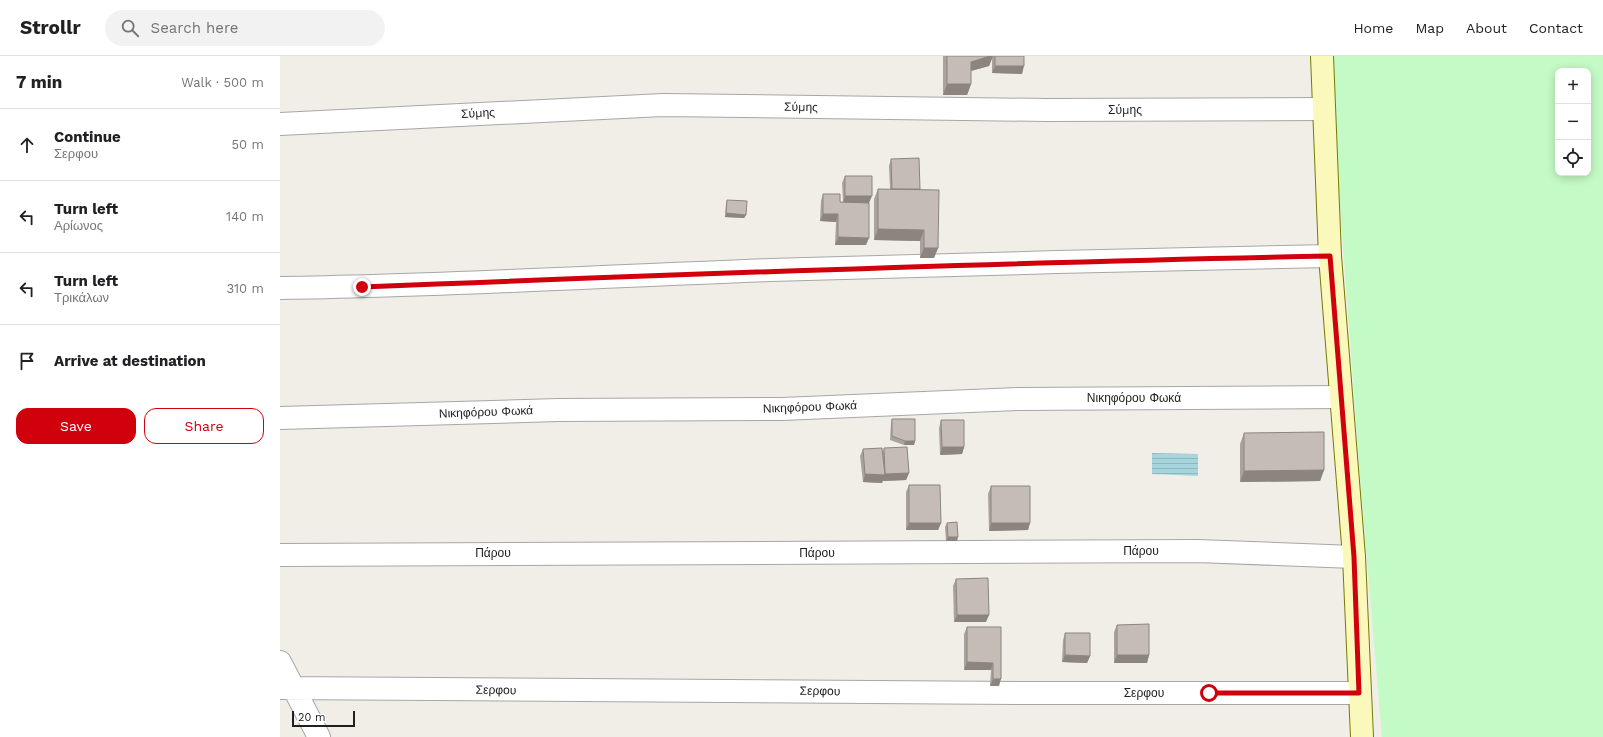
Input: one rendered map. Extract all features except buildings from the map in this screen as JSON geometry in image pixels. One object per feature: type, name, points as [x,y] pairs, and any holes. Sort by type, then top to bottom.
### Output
[{"type":"street","points":[[1322,56],[1330,256],[1340,397],[1354,557],[1362,737]]},
{"type":"street","name":"Σύμης","points":[[280,124],[663,105],[1046,110],[1323,109]]},
{"type":"street","points":[[280,288],[362,287],[779,270],[1330,256]]},
{"type":"street","name":"Νικηφόρου Φωκά","points":[[280,418],[558,410],[782,409],[1018,399],[1340,397]]},
{"type":"street","name":"Πάρου","points":[[280,555],[1197,551],[1354,557]]},
{"type":"street","points":[[280,662],[286,687],[319,737]]},
{"type":"street","name":"Σερφου","points":[[286,687],[1020,693],[1359,693]]},
{"type":"green space","points":[[1329,56],[1603,56],[1603,737],[1382,737],[1361,490]]},
{"type":"water","points":[[1152,453],[1198,454],[1198,476],[1152,474]]},
{"type":"route","points":[[362,287],[771,270],[1060,261],[1330,256],[1340,397],[1354,557],[1359,693],[1209,693]]}]
